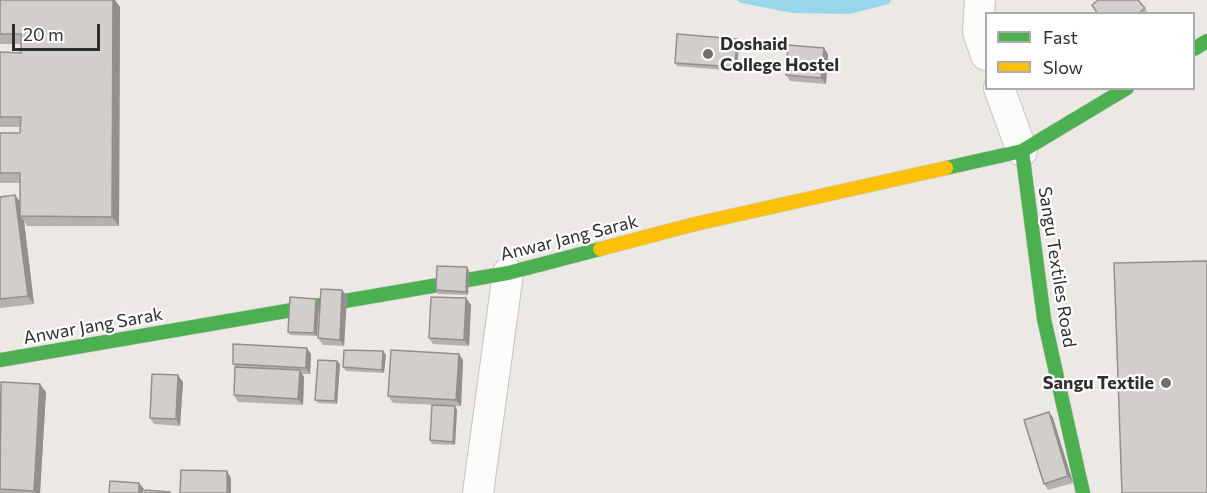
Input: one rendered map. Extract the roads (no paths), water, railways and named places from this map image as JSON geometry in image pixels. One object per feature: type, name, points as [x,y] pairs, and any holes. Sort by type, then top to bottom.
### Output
[{"type":"main road","name":"Anwar Jang Sarak","points":[[0,360],[508,273],[695,224],[1022,151],[1124,90]]},
{"type":"main road","name":"Sangu Textiles Road","points":[[1022,151],[1044,319],[1083,493]]},
{"type":"street","points":[[980,0],[978,32],[985,50]]},
{"type":"street","points":[[1000,90],[1022,151]]},
{"type":"street","points":[[478,493],[508,273]]},
{"type":"water","points":[[737,0],[891,0],[889,4],[850,14],[793,13],[741,3]]},
{"type":"place","name":"Doshaid College Hostel","points":[[708,54]]},
{"type":"place","name":"Sangu Textile","points":[[1166,383]]}]
